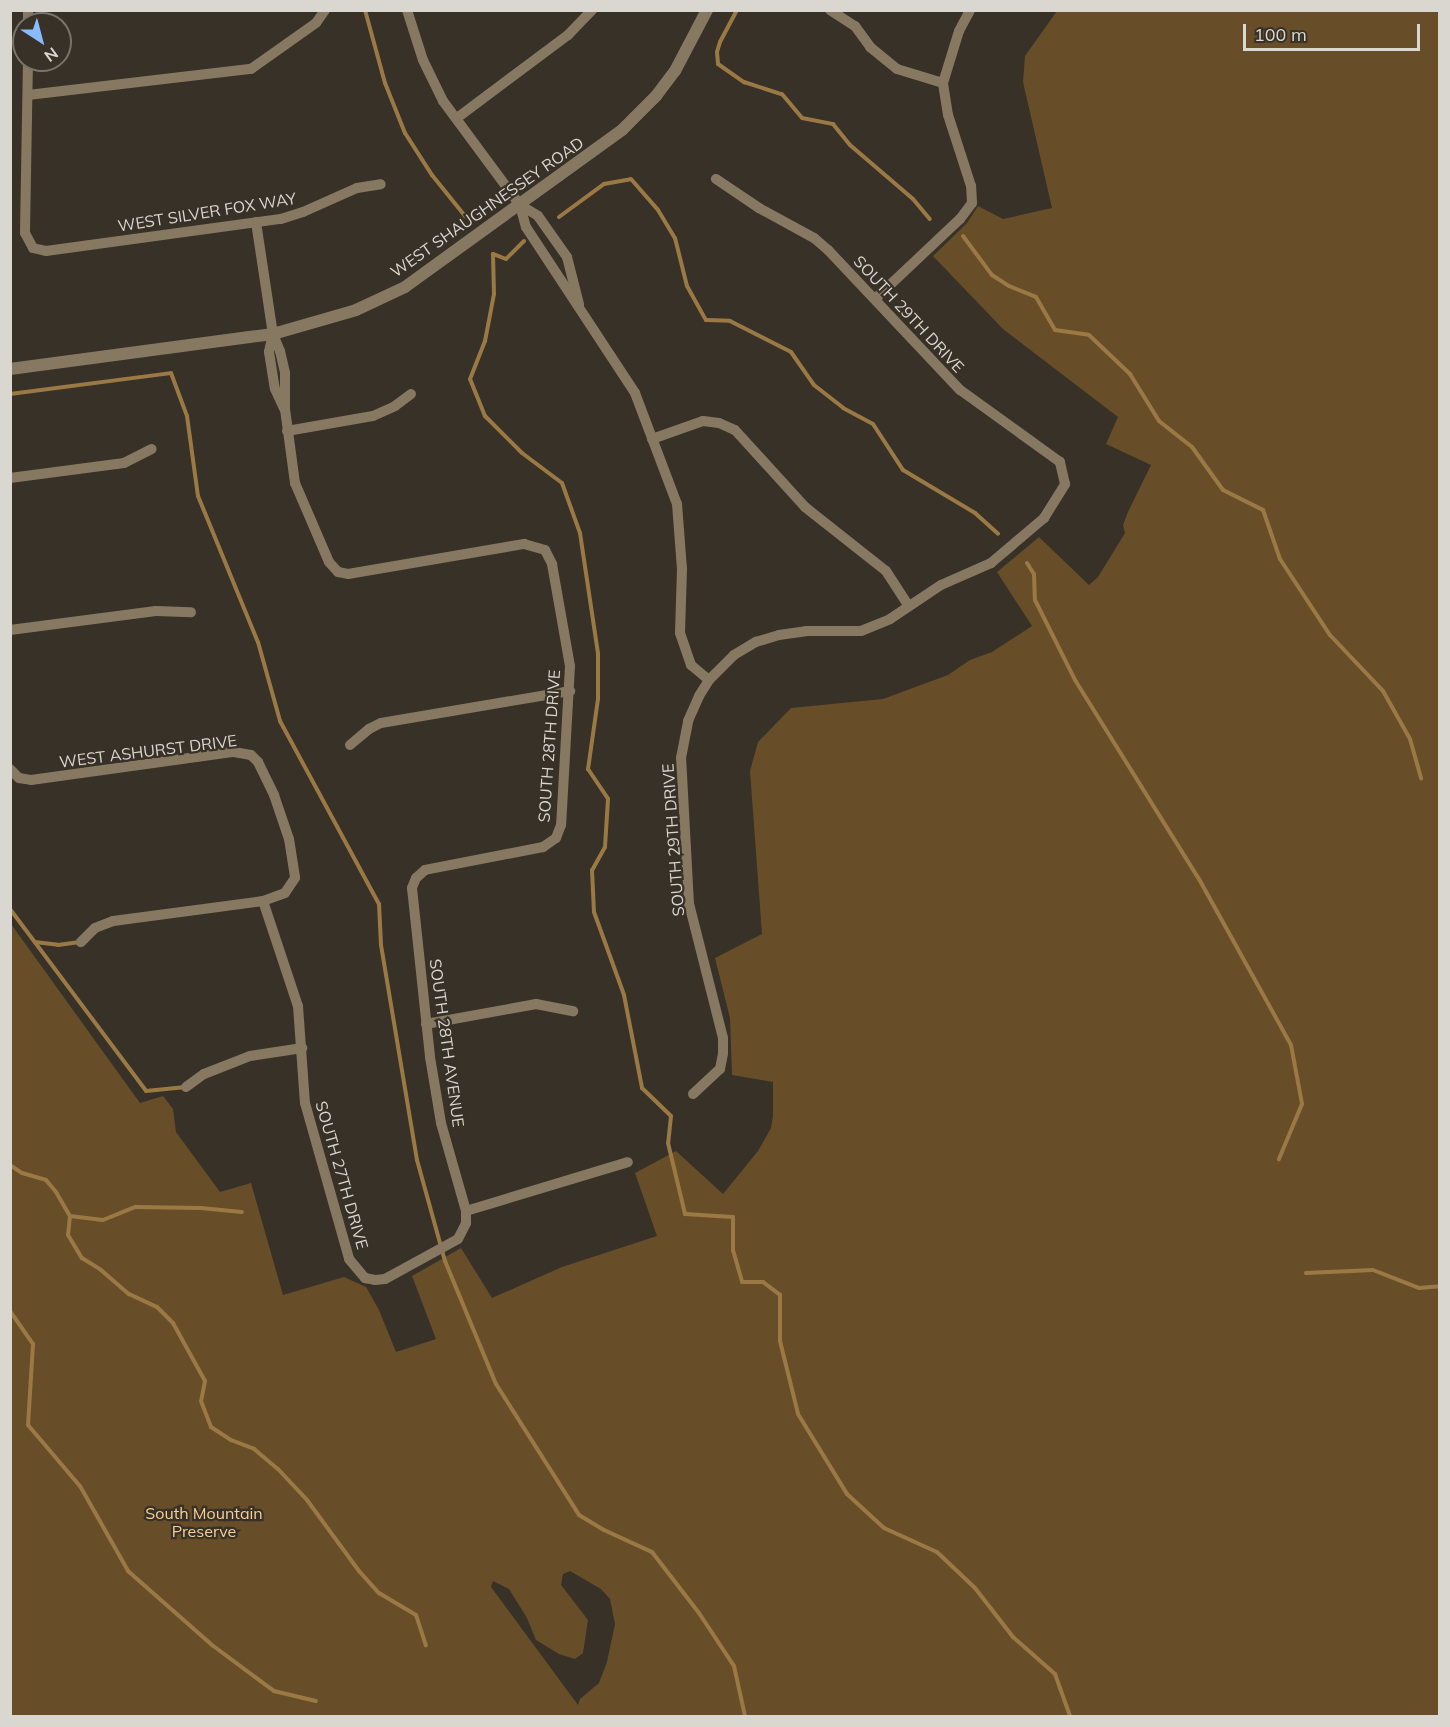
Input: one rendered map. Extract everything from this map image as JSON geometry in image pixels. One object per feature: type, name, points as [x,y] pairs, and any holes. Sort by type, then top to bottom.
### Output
[{"type":"street","points":[[28,72],[28,95],[251,69],[316,23],[325,10]]},
{"type":"street","points":[[407,10],[423,60],[443,101],[520,206],[526,227],[635,393],[677,504],[682,569],[680,633],[691,665],[709,680]]},
{"type":"street","points":[[457,118],[568,35],[592,10]]},
{"type":"street","name":"WEST SHAUGHNESSEY ROAD","points":[[10,369],[273,333],[356,310],[405,287],[520,206],[622,129],[644,108],[675,71],[707,10]]},
{"type":"street","points":[[830,10],[855,26],[870,47],[897,69],[944,82]]},
{"type":"street","points":[[875,300],[960,219],[972,203],[970,186],[948,115],[944,82],[959,32],[970,10]]},
{"type":"street","name":"WEST SILVER FOX WAY","points":[[28,95],[25,233],[33,248],[46,251],[256,222],[303,212],[357,188],[381,184]]},
{"type":"street","name":"SOUTH 29TH DRIVE","points":[[693,1095],[720,1069],[723,1053],[723,1038],[689,904],[681,758],[688,721],[709,680],[734,655],[756,642],[779,635],[806,631],[861,631],[890,619],[941,585],[991,563],[1004,553],[1044,518],[1065,484],[1060,462],[960,390],[814,238],[759,208],[716,179]]},
{"type":"street","points":[[520,206],[538,216],[571,267],[580,309]]},
{"type":"street","points":[[256,222],[273,333],[285,373],[287,431],[373,416],[395,406],[411,394]]},
{"type":"street","points":[[546,255],[559,247]]},
{"type":"street","points":[[273,333],[269,352],[275,389],[285,409]]},
{"type":"street","points":[[273,375],[285,373]]},
{"type":"street","points":[[652,439],[703,421],[719,423],[735,430],[806,507],[886,571],[908,606]]},
{"type":"street","name":"SOUTH 28TH DRIVE","points":[[287,431],[299,496],[329,562],[338,573],[348,574],[524,544],[545,550],[552,564],[568,654],[570,691],[561,825],[556,838],[543,847],[439,866],[425,870],[416,878]]},
{"type":"street","points":[[10,478],[124,463],[152,448]]},
{"type":"street","points":[[10,630],[156,611],[191,612]]},
{"type":"street","points":[[350,745],[369,729],[381,723],[570,691]]},
{"type":"street","name":"WEST ASHURST DRIVE","points":[[10,769],[19,778],[31,780],[234,752],[250,755],[258,762],[274,795],[289,839],[295,878],[285,893],[262,901],[113,921],[95,928],[81,942]]},
{"type":"street","name":"SOUTH 28TH AVENUE","points":[[416,878],[412,888],[426,1023],[441,1123],[466,1211]]},
{"type":"street","name":"SOUTH 27TH DRIVE","points":[[262,901],[298,1006],[305,1103],[350,1259],[365,1278],[385,1279],[458,1239],[463,1231],[466,1211]]},
{"type":"street","points":[[426,1023],[536,1004],[573,1011]]},
{"type":"street","points":[[186,1087],[204,1074],[250,1056],[302,1048]]},
{"type":"street","points":[[466,1211],[628,1162]]},
{"type":"green space","name":"South Mountain Preserve","points":[[1057,11],[1439,11],[1439,1716],[11,1716],[11,924],[140,1103],[163,1096],[173,1109],[176,1132],[220,1192],[251,1183],[283,1295],[344,1277],[366,1287],[379,1310],[396,1352],[436,1339],[412,1276],[461,1248],[492,1298],[562,1267],[657,1236],[635,1173],[676,1151],[723,1194],[758,1151],[771,1128],[773,1116],[773,1082],[732,1075],[730,1018],[715,958],[762,934],[750,771],[758,742],[791,708],[883,699],[948,675],[970,660],[992,652],[1032,626],[997,572],[1039,537],[1089,585],[1098,577],[1125,533],[1123,525],[1151,465],[1106,444],[1118,417],[1003,329],[933,256],[967,223],[978,206],[1003,219],[1052,208],[1023,82],[1025,56]],"holes":[[[570,1571],[601,1589],[610,1599],[615,1624],[607,1662],[599,1683],[580,1699],[578,1705],[491,1587],[493,1581],[509,1589],[527,1618],[536,1640],[559,1654],[575,1659],[583,1653],[588,1620],[561,1585],[563,1574]]]},
{"type":"waterway","points":[[365,10],[385,83],[405,133],[432,175],[465,216]]},
{"type":"waterway","points":[[737,10],[720,42],[717,52],[718,64],[744,82],[782,94],[802,118],[833,124],[850,145],[913,199],[930,219]]},
{"type":"waterway","points":[[559,217],[604,184],[631,179],[658,210],[675,238],[687,286],[706,320],[730,321],[791,352],[814,385],[843,408],[873,424],[903,470],[975,513],[998,534]]},
{"type":"waterway","points":[[963,236],[992,275],[1009,286],[1036,297],[1055,330],[1089,335],[1130,374],[1159,421],[1192,447],[1223,490],[1263,510],[1280,559],[1330,635],[1383,691],[1410,739],[1421,778]]},
{"type":"waterway","points":[[524,241],[506,259],[493,254],[494,294],[485,341],[470,379],[485,416],[522,453],[562,483],[580,533],[598,654],[598,699],[588,769],[608,799],[605,847],[592,870],[594,912],[624,995],[642,1088],[671,1116],[668,1143],[685,1214],[733,1217],[733,1250],[742,1282],[763,1282],[780,1295],[780,1341],[798,1414],[847,1494],[884,1528],[937,1552],[975,1588],[1013,1637],[1055,1674],[1070,1716]]},
{"type":"waterway","points":[[10,394],[171,373],[187,416],[198,496],[258,642],[280,721],[379,904],[381,945],[417,1160],[445,1261],[496,1384],[579,1515],[604,1530],[652,1552],[699,1613],[734,1666],[745,1716]]},
{"type":"waterway","points":[[1027,563],[1034,574],[1035,600],[1075,680],[1199,879],[1291,1045],[1302,1104],[1279,1159]]},
{"type":"waterway","points":[[10,909],[146,1091],[186,1087]]},
{"type":"waterway","points":[[35,942],[58,945],[80,942]]},
{"type":"waterway","points":[[10,1165],[22,1173],[46,1180],[56,1192],[70,1216],[68,1235],[82,1258],[101,1270],[129,1294],[157,1307],[173,1323],[205,1381],[201,1401],[211,1427],[231,1440],[254,1449],[278,1469],[307,1500],[359,1571],[379,1593],[416,1615],[426,1645]]},
{"type":"waterway","points":[[70,1216],[103,1220],[136,1207],[201,1208],[242,1212]]},
{"type":"waterway","points":[[1306,1273],[1373,1270],[1419,1288],[1440,1286]]},
{"type":"waterway","points":[[10,1311],[33,1344],[28,1425],[80,1486],[128,1571],[212,1645],[274,1691],[316,1701]]}]
